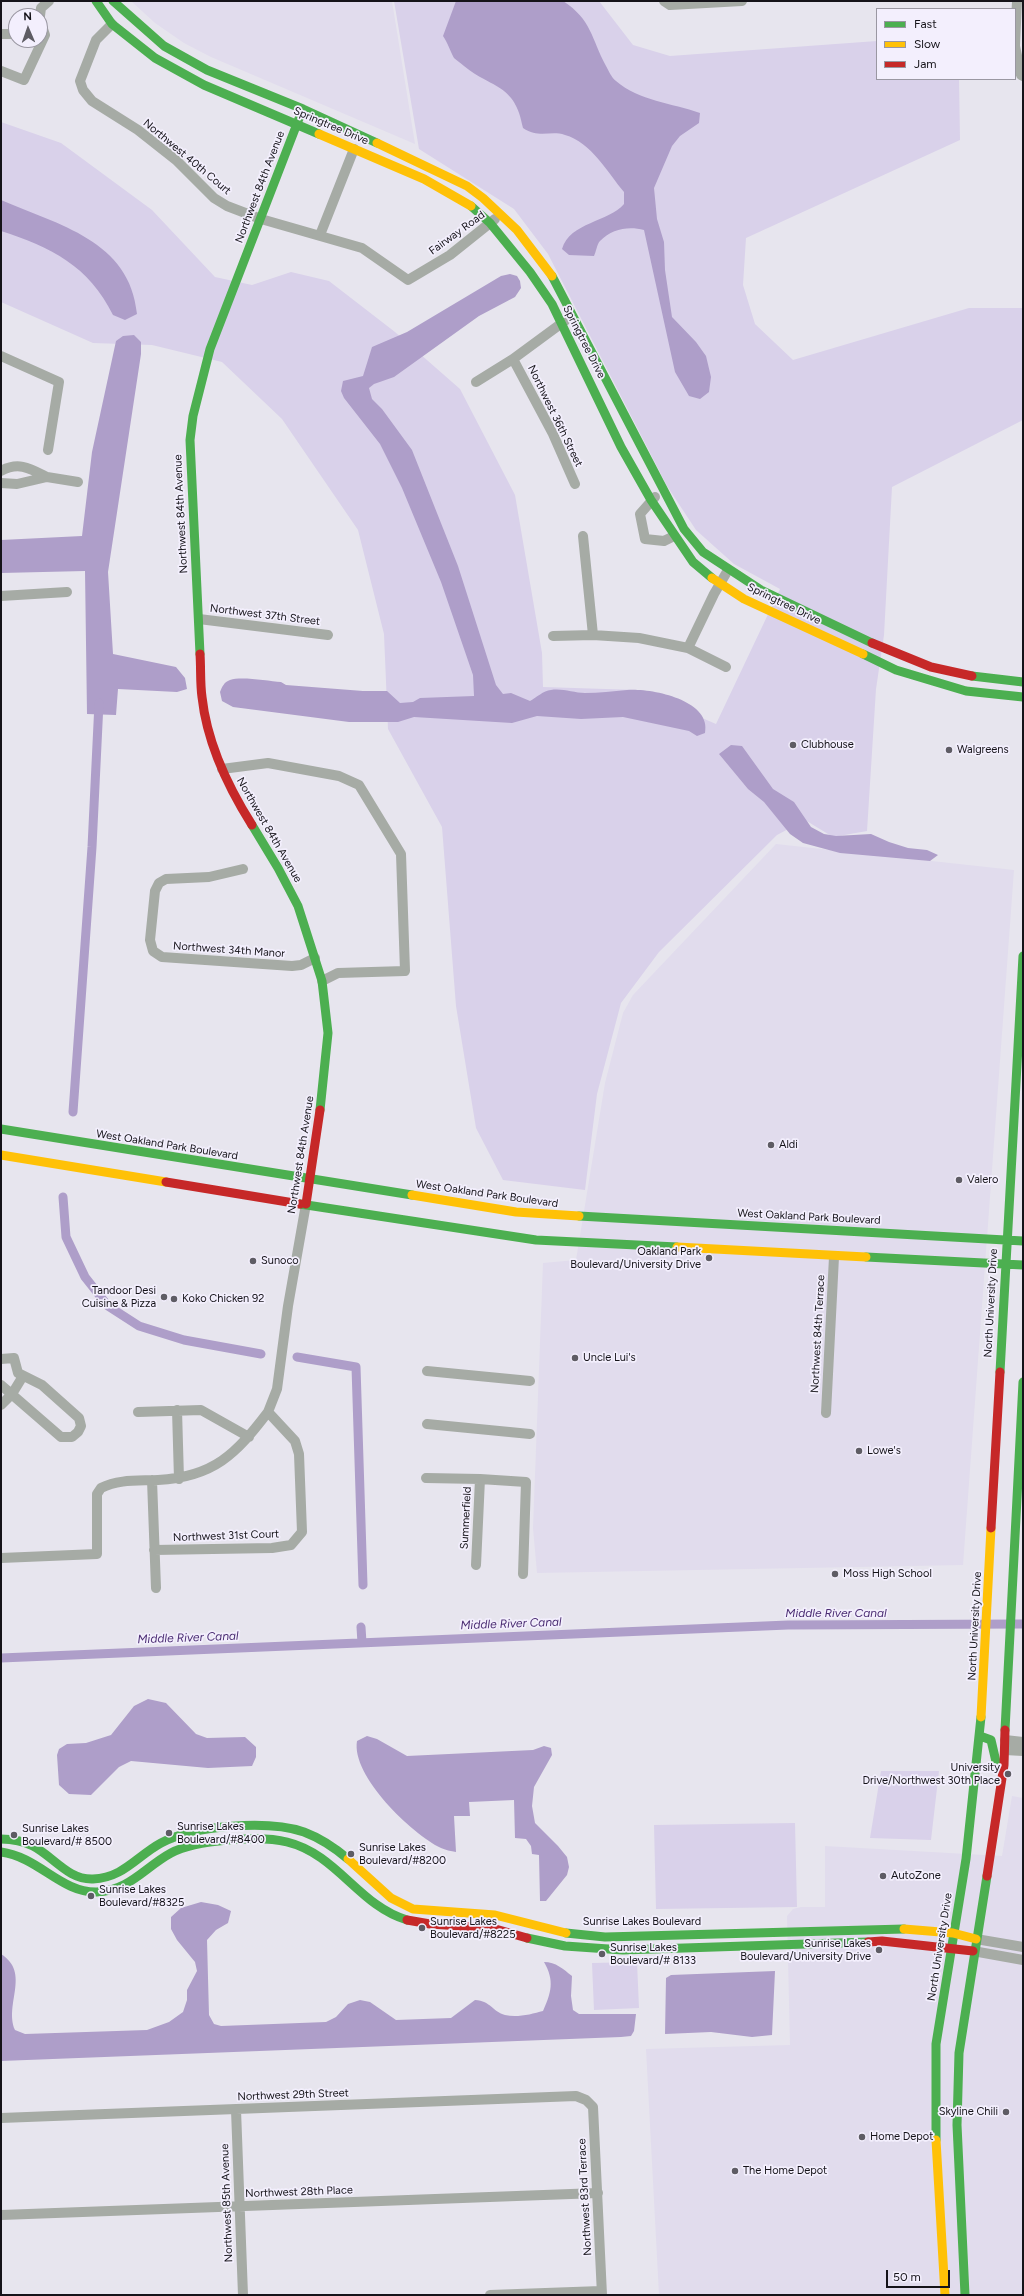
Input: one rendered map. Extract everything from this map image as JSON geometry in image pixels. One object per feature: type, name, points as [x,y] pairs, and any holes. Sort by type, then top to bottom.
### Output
[{"type":"street","points":[[41,8],[49,1]]},
{"type":"street","name":"Springtree Drive","points":[[96,1],[112,24],[138,47],[175,70],[204,85],[424,179],[472,208],[490,223],[530,272],[562,322],[621,447],[651,500],[693,562],[720,583],[744,599],[778,616],[896,670],[966,690],[1023,697]]},
{"type":"street","name":"Springtree Drive","points":[[113,1],[164,46],[207,70],[303,109],[398,152],[467,186],[501,214],[538,256],[551,275],[684,529],[703,552],[728,570],[783,601],[925,664],[968,675],[1023,682]]},
{"type":"street","points":[[664,1],[670,5],[742,1]]},
{"type":"street","points":[[1016,24],[1017,1]]},
{"type":"street","name":"Northwest 40th Court","points":[[112,24],[96,40],[80,81],[83,90],[92,101],[138,130],[170,155],[214,198],[227,206],[261,219]]},
{"type":"street","points":[[1,71],[24,80],[40,48]]},
{"type":"street","points":[[1016,50],[1022,76]]},
{"type":"street","name":"Northwest 84th Avenue","points":[[1,1558],[97,1554],[97,1494],[101,1488],[121,1481],[179,1479],[218,1465],[240,1448],[249,1437],[268,1412],[276,1389],[288,1306],[310,1180],[326,1062],[327,1029],[322,982],[298,906],[278,868],[232,794],[212,741],[202,698],[199,619],[190,486],[190,440],[193,416],[212,342],[303,109]]},
{"type":"street","points":[[320,236],[354,149]]},
{"type":"street","name":"Fairway Road","points":[[261,219],[362,248],[408,280],[450,255],[501,214]]},
{"type":"street","points":[[476,382],[513,359],[562,322],[573,316]]},
{"type":"street","points":[[1,356],[59,382],[48,450]]},
{"type":"street","name":"Northwest 36th Street","points":[[513,359],[553,434],[574,484]]},
{"type":"street","points":[[1,471],[14,465],[24,465],[47,477],[78,482]]},
{"type":"street","points":[[1,483],[17,484],[47,477]]},
{"type":"street","points":[[663,490],[651,500],[640,514],[645,539],[664,541],[674,536]]},
{"type":"street","points":[[583,536],[593,635]]},
{"type":"street","points":[[688,648],[728,570]]},
{"type":"street","points":[[1,596],[67,592]]},
{"type":"street","name":"Northwest 37th Street","points":[[199,619],[328,635]]},
{"type":"street","points":[[553,636],[593,635],[639,638],[688,648],[726,667]]},
{"type":"street","points":[[222,769],[268,763],[339,776],[359,785],[401,854],[405,971],[338,973],[322,982]]},
{"type":"street","name":"Northwest 34th Manor","points":[[243,869],[209,877],[166,878],[159,883],[155,891],[150,940],[153,951],[162,957],[292,966],[301,965],[315,958]]},
{"type":"street","name":"North University Drive","points":[[945,2295],[935,2117],[936,2056],[953,1933],[966,1859],[980,1736],[987,1642],[1006,1239],[1023,957]]},
{"type":"street","name":"West Oakland Park Boulevard","points":[[1,1129],[478,1207],[553,1216],[1023,1240]]},
{"type":"street","points":[[1,1155],[536,1240],[834,1257],[1023,1265]]},
{"type":"street","name":"Northwest 84th Terrace","points":[[826,1413],[834,1257]]},
{"type":"street","points":[[1,1359],[14,1358],[18,1373],[42,1385],[79,1418],[81,1426],[78,1432],[72,1437],[61,1437],[1,1385]]},
{"type":"street","points":[[427,1371],[530,1382]]},
{"type":"street","points":[[1,1405],[12,1394],[23,1376]]},
{"type":"street","points":[[965,2295],[957,2125],[959,2053],[973,1951],[1000,1789],[1005,1745],[1010,1613],[1023,1382]]},
{"type":"street","points":[[177,1410],[179,1479]]},
{"type":"street","points":[[138,1412],[201,1410],[249,1437]]},
{"type":"street","name":"Northwest 31st Court","points":[[154,1550],[272,1548],[291,1545],[297,1540],[302,1532],[299,1454],[295,1440],[268,1412]]},
{"type":"street","points":[[427,1424],[530,1434]]},
{"type":"street","name":"Summerfield","points":[[426,1478],[480,1479],[476,1564]]},
{"type":"street","points":[[480,1479],[526,1482],[523,1574]]},
{"type":"street","points":[[152,1480],[156,1588]]},
{"type":"street","points":[[980,1736],[992,1740],[1000,1789]]},
{"type":"street","points":[[1005,1745],[1023,1742]]},
{"type":"street","points":[[1005,1745],[1023,1751]]},
{"type":"street","name":"Sunrise Lakes Boulevard","points":[[1,1839],[22,1842],[33,1846],[75,1875],[93,1879],[112,1877],[124,1872],[161,1843],[186,1833],[217,1829],[283,1827],[305,1832],[324,1842],[386,1894],[404,1906],[414,1909],[486,1914],[509,1918],[558,1931],[605,1937],[894,1928],[953,1933],[1023,1947]]},
{"type":"street","points":[[1,1852],[24,1856],[70,1887],[87,1892],[97,1892],[113,1890],[128,1885],[138,1880],[170,1853],[198,1843],[285,1841],[296,1843],[319,1854],[377,1905],[392,1915],[418,1923],[490,1928],[542,1942],[595,1950],[635,1950],[882,1941],[951,1948],[1023,1960]]},
{"type":"street","points":[[936,2056],[944,2082],[947,2154],[951,2161],[959,2162]]},
{"type":"street","name":"Northwest 29th Street","points":[[1,2118],[576,2096],[586,2100]]},
{"type":"street","name":"Northwest 83rd Terrace","points":[[586,2100],[593,2107],[598,2193],[601,2293]]},
{"type":"street","name":"Northwest 85th Avenue","points":[[236,2110],[243,2295]]},
{"type":"street","points":[[938,2170],[944,2172],[952,2182],[959,2284],[965,2295]]},
{"type":"street","name":"Northwest 28th Place","points":[[1,2215],[598,2193]]},
{"type":"street","points":[[490,2295],[601,2293]]},
{"type":"shaded area","points":[[131,1],[392,1],[415,144],[211,57],[184,43],[155,23]]},
{"type":"shaded area","points":[[394,1],[599,1],[633,45],[670,56],[876,41],[876,80],[959,80],[960,140],[746,238],[743,285],[755,324],[793,360],[969,308],[1023,308],[1023,420],[892,487],[884,635],[876,689],[867,831],[833,837],[805,820],[777,835],[659,952],[621,1003],[597,1094],[585,1190],[503,1180],[476,1128],[456,1006],[442,827],[388,729],[384,634],[358,530],[282,419],[222,362],[152,345],[93,343],[1,302],[1,122],[61,143],[152,210],[215,277],[252,285],[291,272],[329,281],[395,332],[460,389],[515,495],[542,653],[543,687],[637,690],[716,724],[780,589],[734,564],[696,530],[667,486],[548,254],[514,209],[419,149]]},
{"type":"shaded area","points":[[456,1],[563,1],[580,15],[590,30],[611,76],[616,81],[625,88],[645,97],[700,113],[699,123],[680,136],[672,146],[654,188],[657,219],[664,242],[665,270],[672,317],[696,342],[706,356],[711,377],[709,392],[700,399],[689,396],[675,372],[644,230],[632,228],[615,231],[599,242],[594,256],[569,255],[562,249],[566,240],[573,233],[609,215],[624,204],[624,192],[598,159],[583,144],[565,135],[554,133],[540,134],[523,128],[519,113],[508,95],[454,58],[443,36]]},
{"type":"shaded area","points":[[1,200],[67,228],[88,239],[106,252],[121,268],[131,289],[137,314],[125,320],[113,315],[92,283],[67,261],[36,244],[1,231]]},
{"type":"shaded area","points":[[510,274],[517,276],[520,281],[521,288],[515,297],[479,316],[394,377],[374,384],[369,388],[372,399],[382,409],[412,450],[458,566],[496,685],[503,694],[511,693],[530,701],[540,694],[555,690],[585,693],[627,690],[650,691],[678,698],[690,704],[699,712],[705,722],[705,733],[697,736],[689,731],[623,717],[581,719],[537,716],[512,723],[414,717],[398,722],[349,722],[233,707],[222,701],[220,692],[225,683],[230,680],[241,678],[281,682],[286,685],[363,691],[387,691],[400,703],[413,702],[420,698],[474,696],[473,675],[441,582],[402,488],[380,444],[344,398],[341,391],[343,381],[363,376],[372,347],[407,332],[501,276]]},
{"type":"shaded area","points":[[134,335],[141,342],[141,354],[108,572],[113,654],[176,667],[185,678],[187,689],[177,692],[118,689],[116,715],[87,714],[85,571],[1,573],[1,540],[82,536],[92,452],[116,341],[123,336]]},
{"type":"shaded area","points":[[731,745],[742,746],[773,789],[794,802],[811,827],[824,834],[836,836],[871,834],[908,848],[927,850],[938,855],[930,861],[840,853],[803,843],[790,834],[764,802],[748,789],[719,754]]},
{"type":"shaded area","points":[[776,844],[1014,870],[963,1565],[537,1573],[533,1528],[543,1263],[576,1260],[605,1083],[623,1013],[633,995]]},
{"type":"shaded area","points":[[148,1699],[166,1703],[196,1734],[207,1738],[245,1737],[256,1747],[256,1757],[252,1766],[208,1768],[131,1761],[119,1767],[91,1795],[69,1794],[59,1785],[57,1755],[59,1749],[67,1744],[86,1743],[111,1735],[134,1706]]},
{"type":"shaded area","points":[[367,1736],[377,1739],[407,1756],[533,1750],[544,1746],[551,1748],[552,1755],[534,1787],[532,1806],[535,1823],[567,1857],[569,1867],[567,1875],[546,1901],[540,1901],[539,1855],[532,1854],[531,1846],[526,1839],[515,1838],[514,1800],[469,1802],[470,1816],[454,1816],[456,1852],[443,1849],[429,1841],[400,1817],[373,1787],[364,1771],[358,1755],[357,1741]]},
{"type":"shaded area","points":[[881,1771],[939,1771],[931,1840],[870,1838]]},
{"type":"shaded area","points":[[1012,1796],[1023,1798],[1023,2295],[659,2295],[646,2049],[790,2045],[787,1916],[793,1909],[801,1907],[825,1907],[825,1846],[1002,1856]]},
{"type":"shaded area","points":[[795,1823],[797,1907],[656,1909],[654,1825]]},
{"type":"shaded area","points":[[201,1902],[218,1905],[231,1911],[228,1923],[216,1930],[207,1940],[209,2015],[214,2024],[221,2026],[326,2022],[336,2017],[348,2004],[360,2000],[370,2002],[396,2020],[451,2018],[475,2000],[485,2002],[501,2014],[519,2016],[543,2011],[551,1987],[550,1975],[544,1962],[548,1962],[562,1968],[572,1976],[571,1996],[573,2010],[579,2014],[636,2014],[634,2031],[631,2036],[621,2037],[1,2061],[1,1954],[10,1962],[14,1970],[16,1980],[12,2010],[12,2020],[15,2030],[25,2034],[147,2030],[169,2022],[183,2012],[187,2000],[187,1990],[197,1971],[195,1962],[177,1940],[171,1929],[171,1917],[181,1908]]},
{"type":"shaded area","points":[[637,1962],[639,2008],[594,2010],[592,1963]]},
{"type":"shaded area","points":[[775,1971],[772,2035],[752,2037],[711,2032],[665,2034],[666,1978],[671,1975]]},
{"type":"waterway","points":[[73,1112],[92,847],[99,703]]},
{"type":"waterway","points":[[63,1197],[66,1237],[85,1277],[108,1306],[139,1326],[184,1340],[261,1354]]},
{"type":"waterway","points":[[297,1357],[356,1367],[363,1585]]},
{"type":"waterway","name":"Middle River Canal","points":[[1,1658],[788,1625],[1023,1624]]},
{"type":"waterway","points":[[361,1627],[362,1643]]},
{"type":"traffic: fast","points":[[96,1],[112,24],[155,58],[204,85],[319,134]]},
{"type":"traffic: fast","points":[[113,1],[164,46],[207,70],[303,109],[377,143]]},
{"type":"traffic: fast","points":[[200,654],[190,440],[193,416],[210,349],[300,116]]},
{"type":"traffic: fast","points":[[471,206],[490,223],[530,272],[552,304],[621,447],[651,500],[693,562],[712,578]]},
{"type":"traffic: fast","points":[[552,276],[684,529],[703,552],[761,590],[872,643]]},
{"type":"traffic: fast","points":[[863,654],[896,670],[966,691],[1023,697]]},
{"type":"traffic: fast","points":[[972,676],[1023,682]]},
{"type":"traffic: fast","points":[[252,825],[278,868],[298,906],[322,981],[328,1033],[320,1110]]},
{"type":"traffic: fast","points":[[1000,1372],[1023,956]]},
{"type":"traffic: fast","points":[[1,1129],[412,1195]]},
{"type":"traffic: fast","points":[[300,1204],[536,1240],[677,1247]]},
{"type":"traffic: fast","points":[[579,1216],[1023,1241]]},
{"type":"traffic: fast","points":[[866,1257],[1023,1265]]},
{"type":"traffic: fast","points":[[1005,1730],[1023,1382]]},
{"type":"traffic: fast","points":[[936,2140],[936,2044],[966,1859],[981,1717]]},
{"type":"traffic: fast","points":[[980,1736],[991,1740],[997,1766]]},
{"type":"traffic: fast","points":[[1,1839],[9,1839],[29,1844],[76,1876],[93,1879],[104,1878],[121,1871],[152,1848],[175,1837],[212,1828],[232,1826],[271,1826],[289,1828],[304,1832],[316,1837],[348,1859]]},
{"type":"traffic: fast","points":[[1,1852],[15,1855],[27,1860],[72,1887],[84,1891],[97,1892],[108,1891],[128,1883],[171,1853],[195,1845],[245,1839],[287,1842],[305,1848],[320,1857],[375,1904],[390,1913],[407,1920]]},
{"type":"traffic: fast","points":[[965,2295],[957,2125],[959,2053],[987,1876]]},
{"type":"traffic: fast","points":[[566,1933],[605,1937],[904,1929]]},
{"type":"traffic: fast","points":[[527,1938],[565,1946],[623,1950],[868,1942]]},
{"type":"traffic: slow","points":[[319,134],[424,179],[471,206]]},
{"type":"traffic: slow","points":[[377,143],[467,186],[483,198],[517,230],[552,276]]},
{"type":"traffic: slow","points":[[712,578],[744,599],[863,654]]},
{"type":"traffic: slow","points":[[1,1155],[166,1182]]},
{"type":"traffic: slow","points":[[412,1195],[516,1212],[579,1216]]},
{"type":"traffic: slow","points":[[677,1247],[866,1257]]},
{"type":"traffic: slow","points":[[981,1717],[991,1528]]},
{"type":"traffic: slow","points":[[348,1859],[391,1898],[413,1909],[495,1915],[566,1933]]},
{"type":"traffic: slow","points":[[904,1929],[953,1933],[976,1939]]},
{"type":"traffic: slow","points":[[936,2140],[945,2295]]},
{"type":"traffic: jam","points":[[872,643],[931,667],[972,676]]},
{"type":"traffic: jam","points":[[200,654],[201,692],[214,748],[227,780],[252,825]]},
{"type":"traffic: jam","points":[[306,1204],[320,1110]]},
{"type":"traffic: jam","points":[[166,1182],[300,1204]]},
{"type":"traffic: jam","points":[[991,1528],[1000,1372]]},
{"type":"traffic: jam","points":[[987,1876],[1004,1765],[1005,1730]]},
{"type":"traffic: jam","points":[[407,1920],[430,1924],[492,1928],[527,1938]]},
{"type":"traffic: jam","points":[[868,1942],[882,1941],[973,1951]]},
{"type":"place","name":"Clubhouse","points":[[793,745]]},
{"type":"place","name":"Walgreens","points":[[949,750]]},
{"type":"place","name":"Aldi","points":[[771,1145]]},
{"type":"place","name":"Valero","points":[[959,1180]]},
{"type":"place","name":"Oakland Park Boulevard/University Drive","points":[[709,1258]]},
{"type":"place","name":"Sunoco","points":[[253,1261]]},
{"type":"place","name":"Tandoor Desi Cuisine & Pizza","points":[[164,1297]]},
{"type":"place","name":"Koko Chicken 92","points":[[174,1299]]},
{"type":"place","name":"Uncle Lui's","points":[[575,1358]]},
{"type":"place","name":"Lowe's","points":[[859,1451]]},
{"type":"place","name":"Moss High School","points":[[835,1574]]},
{"type":"place","name":"University Drive/Northwest 30th Place","points":[[1008,1774]]},
{"type":"place","name":"Sunrise Lakes Boulevard/#8400","points":[[169,1833]]},
{"type":"place","name":"Sunrise Lakes Boulevard/# 8500","points":[[14,1835]]},
{"type":"place","name":"Sunrise Lakes Boulevard/#8200","points":[[351,1854]]},
{"type":"place","name":"AutoZone","points":[[883,1876]]},
{"type":"place","name":"Sunrise Lakes Boulevard/#8325","points":[[91,1896]]},
{"type":"place","name":"Sunrise Lakes Boulevard/#8225","points":[[422,1928]]},
{"type":"place","name":"Sunrise Lakes Boulevard/University Drive","points":[[879,1950]]},
{"type":"place","name":"Sunrise Lakes Boulevard/# 8133","points":[[602,1954]]},
{"type":"place","name":"Skyline Chili","points":[[1006,2112]]},
{"type":"place","name":"Home Depot","points":[[862,2137]]},
{"type":"place","name":"The Home Depot","points":[[735,2171]]}]
